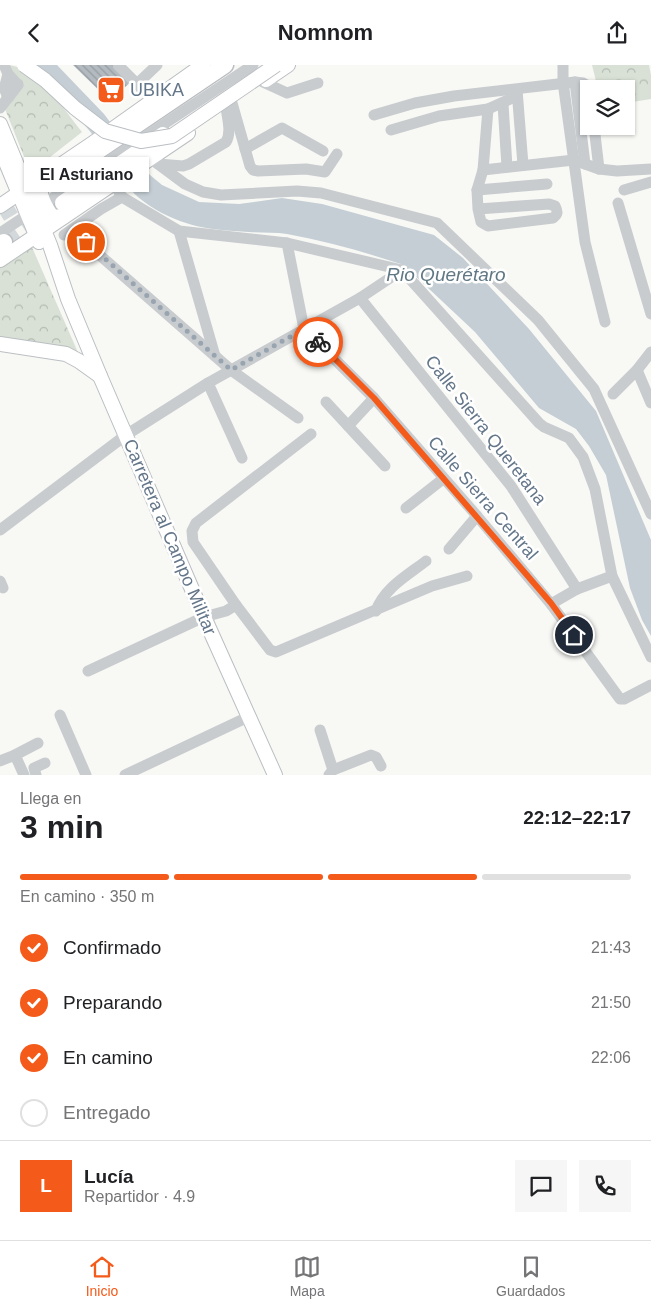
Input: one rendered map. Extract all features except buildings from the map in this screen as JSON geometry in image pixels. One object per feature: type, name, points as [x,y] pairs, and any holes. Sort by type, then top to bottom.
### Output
[{"type":"highway","points":[[48,180],[225,65]]},
{"type":"highway","points":[[63,210],[267,65]]},
{"type":"main road","points":[[24,65],[45,80],[81,113],[105,131],[141,141],[172,136],[276,65]]},
{"type":"main road","points":[[203,65],[188,71],[153,101],[48,180],[40,187],[34,206],[52,216],[63,210],[96,203],[116,181],[151,162],[288,65]]},
{"type":"main road","points":[[0,124],[22,191]]},
{"type":"main road","points":[[0,148],[22,191]]},
{"type":"main road","points":[[0,206],[22,191],[48,180]]},
{"type":"main road","name":"Carretera al Campo Militar","points":[[22,191],[34,206],[40,233],[100,376],[204,617],[275,775]]},
{"type":"main road","points":[[0,260],[40,233],[63,210]]},
{"type":"main road","points":[[0,344],[66,354],[100,376]]},
{"type":"street","points":[[118,65],[153,101]]},
{"type":"street","points":[[137,84],[156,65]]},
{"type":"street","points":[[1,240],[34,206],[236,65]]},
{"type":"street","points":[[0,225],[34,206],[253,65]]},
{"type":"street","points":[[563,65],[569,83],[580,162],[585,242],[605,322]]},
{"type":"street","points":[[0,108],[18,85],[6,70]]},
{"type":"street","points":[[263,82],[287,93],[318,83]]},
{"type":"street","points":[[374,115],[415,103],[454,96],[517,92],[569,83],[580,83]]},
{"type":"street","points":[[391,130],[439,116],[488,109],[504,103],[517,92]]},
{"type":"street","points":[[517,92],[523,165]]},
{"type":"street","points":[[504,103],[507,167]]},
{"type":"street","points":[[229,105],[250,166],[253,169],[258,171],[306,169],[325,172],[337,154]]},
{"type":"street","points":[[151,162],[183,166],[190,164],[226,142],[229,137],[229,105]]},
{"type":"street","points":[[478,209],[549,204],[555,206],[558,211],[557,215],[553,218],[488,226],[481,222],[478,209],[477,190],[483,170],[488,109]]},
{"type":"street","points":[[245,149],[282,128],[323,151]]},
{"type":"street","points":[[595,135],[599,169]]},
{"type":"street","points":[[151,162],[202,192],[221,195],[297,191],[322,193],[437,223],[538,320],[594,389],[651,514]]},
{"type":"street","points":[[483,170],[523,165],[580,162],[599,169],[617,171],[651,169]]},
{"type":"street","points":[[116,181],[122,197],[179,231],[287,243],[402,270],[539,423],[569,438],[584,457],[595,489],[612,576],[651,657]]},
{"type":"street","points":[[624,191],[651,182]]},
{"type":"street","points":[[477,190],[547,185]]},
{"type":"street","points":[[122,197],[96,203],[68,232],[231,370],[298,418]]},
{"type":"street","points":[[618,203],[651,314]]},
{"type":"street","points":[[179,231],[215,356]]},
{"type":"street","points":[[287,243],[304,329]]},
{"type":"street","points":[[0,530],[126,435],[208,383],[360,298],[402,270]]},
{"type":"street","name":"Calle Sierra Queretana","points":[[360,298],[512,486],[577,589]]},
{"type":"street","name":"Calle Sierra Central","points":[[304,329],[374,398],[477,516],[551,603],[620,699],[624,699],[651,685]]},
{"type":"street","points":[[613,394],[637,370],[651,352]]},
{"type":"street","points":[[637,370],[650,400]]},
{"type":"street","points":[[208,383],[242,457]]},
{"type":"street","points":[[348,426],[374,398]]},
{"type":"street","points":[[326,402],[385,466]]},
{"type":"street","points":[[311,435],[196,523],[192,531],[192,542],[270,650],[276,652],[432,586],[467,577]]},
{"type":"street","points":[[406,508],[443,479]]},
{"type":"street","points":[[449,549],[477,516]]},
{"type":"street","points":[[376,611],[379,601],[390,588],[426,561]]},
{"type":"street","points":[[551,603],[577,589],[612,576]]},
{"type":"street","points":[[88,671],[204,617],[226,611],[236,605]]},
{"type":"street","points":[[60,715],[86,775]]},
{"type":"street","points":[[125,775],[248,717]]},
{"type":"street","points":[[320,731],[331,773],[371,755],[376,757],[382,766]]},
{"type":"street","points":[[0,761],[38,743]]},
{"type":"street","points":[[15,755],[24,775]]},
{"type":"street","points":[[36,775],[34,768],[45,763]]},
{"type":"green space","points":[[6,65],[28,72],[39,80],[82,132],[40,165],[29,169],[1,99],[1,83]]},
{"type":"green space","points":[[592,65],[649,65],[651,99],[635,102],[635,80],[596,80]]},
{"type":"green space","points":[[31,245],[80,357],[0,339],[0,266]]},
{"type":"water","name":"Rio Querétaro","points":[[23,65],[57,65],[104,114],[150,175],[162,185],[199,202],[239,204],[282,198],[322,204],[434,235],[463,258],[529,329],[596,411],[651,540],[651,636],[642,620],[630,588],[606,475],[589,446],[576,429],[539,408],[475,332],[410,271],[401,264],[316,240],[282,233],[206,228],[168,216],[135,194],[80,120],[57,95]]},
{"type":"tunnel","points":[[0,214],[33,194]]},
{"type":"tunnel","points":[[4,242],[63,203]]},
{"type":"way so far","points":[[86,242],[231,370],[304,329],[318,342]]},
{"type":"place","name":"UBIKA","points":[[111,90]]},
{"type":"place","name":"El Asturiano","points":[[86,242]]},
{"type":"route","points":[[318,342],[374,398],[551,603],[574,635]]}]
